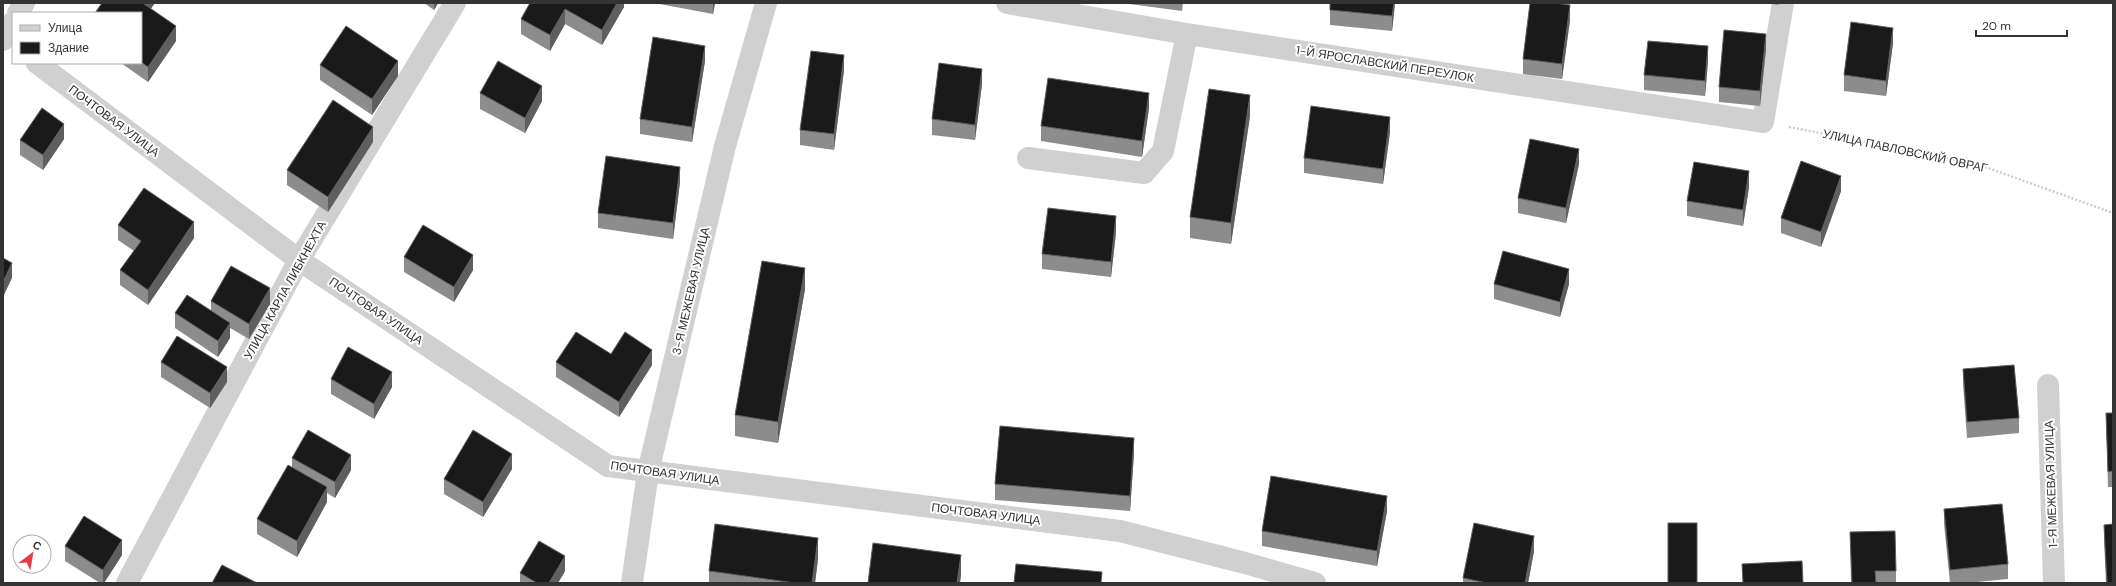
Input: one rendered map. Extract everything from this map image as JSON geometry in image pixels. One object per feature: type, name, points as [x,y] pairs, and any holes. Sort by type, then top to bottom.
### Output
[{"type":"street","points":[[19,12],[24,3]]},
{"type":"street","name":"УЛИЦА КАРЛА ЛИБКНЕХТА","points":[[127,583],[299,260],[455,3]]},
{"type":"street","name":"3-Я МЕЖЕВАЯ УЛИЦА","points":[[632,583],[648,472],[725,146],[766,3]]},
{"type":"street","name":"1-Й ЯРОСЛАВСКИЙ ПЕРЕУЛОК","points":[[1012,3],[1187,34],[1763,122]]},
{"type":"street","points":[[1763,122],[1783,3]]},
{"type":"street","points":[[1028,158],[1144,173],[1163,151],[1187,34]]},
{"type":"street","name":"ПОЧТОВАЯ УЛИЦА","points":[[38,64],[299,260],[608,466],[1120,531],[1245,563],[1315,583]]},
{"type":"street","name":"1-Я МЕЖЕВАЯ УЛИЦА","points":[[2048,386],[2054,583]]},
{"type":"path","name":"УЛИЦА ПАВЛОВСКИЙ ОВРАГ","points":[[1763,122],[1976,164],[2113,214]]},
{"type":"building","points":[[102,3],[145,3],[144,4],[176,26],[148,67],[142,63],[142,12],[96,12]]},
{"type":"building","points":[[530,3],[617,3],[602,30],[565,9],[550,35],[521,19]]},
{"type":"building","points":[[1330,3],[1394,3],[1392,16],[1330,10]]},
{"type":"building","points":[[1530,3],[1570,5],[1562,64],[1523,59]]},
{"type":"building","points":[[1851,22],[1893,28],[1886,81],[1844,75]]},
{"type":"building","points":[[346,26],[398,61],[372,99],[320,65]]},
{"type":"building","points":[[1724,30],[1766,34],[1760,91],[1719,87]]},
{"type":"building","points":[[653,37],[705,46],[692,127],[640,119]]},
{"type":"building","points":[[1648,41],[1708,46],[1705,81],[1644,75]]},
{"type":"building","points":[[811,51],[844,55],[834,134],[800,130]]},
{"type":"building","points":[[498,61],[542,86],[525,118],[480,93]]},
{"type":"building","points":[[939,63],[982,69],[975,125],[932,119]]},
{"type":"building","points":[[1048,78],[1149,93],[1142,141],[1041,126]]},
{"type":"building","points":[[1209,89],[1250,95],[1231,223],[1190,217]]},
{"type":"building","points":[[333,100],[373,127],[328,197],[287,170]]},
{"type":"building","points":[[1311,106],[1390,117],[1383,169],[1304,158]]},
{"type":"building","points":[[42,108],[64,124],[43,155],[20,140]]},
{"type":"building","points":[[1530,139],[1579,149],[1566,208],[1518,198]]},
{"type":"building","points":[[606,156],[680,167],[673,223],[598,213]]},
{"type":"building","points":[[1801,161],[1841,176],[1821,232],[1781,218]]},
{"type":"building","points":[[1694,162],[1749,171],[1743,210],[1687,201]]},
{"type":"building","points":[[144,188],[194,222],[148,290],[120,270],[141,241],[118,225]]},
{"type":"building","points":[[1048,208],[1116,216],[1111,262],[1042,254]]},
{"type":"building","points":[[423,225],[473,255],[454,287],[404,257]]},
{"type":"building","points":[[1503,251],[1569,269],[1560,302],[1494,284]]},
{"type":"building","points":[[3,258],[12,263],[3,282]]},
{"type":"building","points":[[762,261],[805,268],[778,422],[735,415]]},
{"type":"building","points":[[231,266],[270,288],[249,324],[211,301]]},
{"type":"building","points":[[187,295],[230,323],[218,341],[175,313]]},
{"type":"building","points":[[576,332],[611,354],[625,332],[652,350],[619,402],[556,362]]},
{"type":"building","points":[[177,336],[227,367],[210,393],[161,362]]},
{"type":"building","points":[[348,347],[392,372],[374,404],[331,379]]},
{"type":"building","points":[[2014,365],[2019,418],[1967,422],[1963,369]]},
{"type":"building","points":[[2106,413],[2113,413],[2113,471],[2108,472]]},
{"type":"building","points":[[1000,426],[1134,438],[1130,496],[995,484]]},
{"type":"building","points":[[308,430],[351,455],[335,482],[292,458]]},
{"type":"building","points":[[473,430],[512,454],[483,502],[444,479]]},
{"type":"building","points":[[288,465],[327,487],[297,541],[257,519]]},
{"type":"building","points":[[1271,476],[1387,496],[1377,551],[1262,531]]},
{"type":"building","points":[[2002,504],[2008,564],[1950,570],[1944,509]]},
{"type":"building","points":[[84,516],[122,540],[103,570],[65,546]]},
{"type":"building","points":[[1474,523],[1534,536],[1525,583],[1487,583],[1463,578]]},
{"type":"building","points":[[1668,523],[1697,523],[1697,583],[1668,583]]},
{"type":"building","points":[[715,524],[818,538],[812,583],[795,583],[709,571]]},
{"type":"building","points":[[2113,524],[2113,583],[2107,583],[2104,525]]},
{"type":"building","points":[[1895,531],[1896,571],[1875,571],[1876,583],[1852,583],[1850,532]]},
{"type":"building","points":[[539,541],[565,556],[549,583],[537,583],[520,573]]},
{"type":"building","points":[[873,543],[961,555],[957,583],[868,583]]},
{"type":"building","points":[[1802,561],[1803,583],[1743,583],[1742,564]]},
{"type":"building","points":[[1016,564],[1102,572],[1101,583],[1014,583]]},
{"type":"building","points":[[222,565],[257,583],[212,583]]}]
